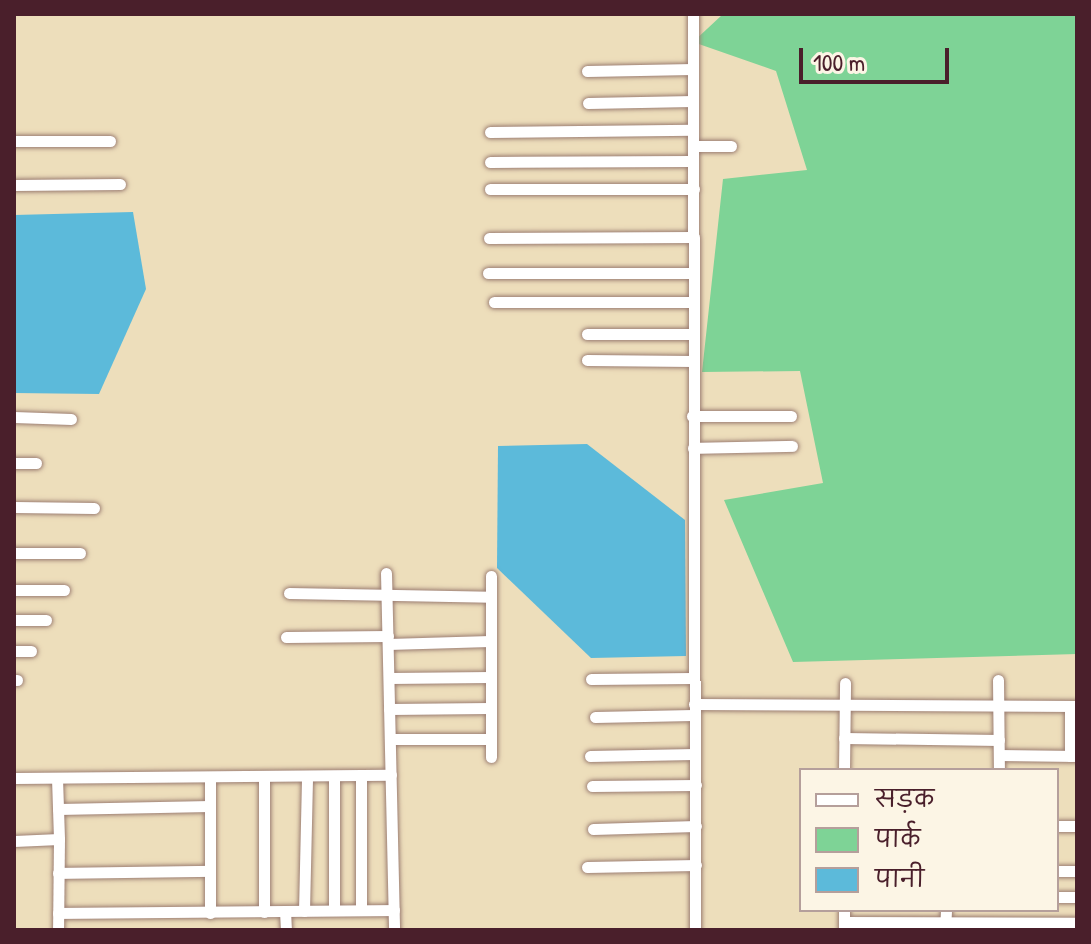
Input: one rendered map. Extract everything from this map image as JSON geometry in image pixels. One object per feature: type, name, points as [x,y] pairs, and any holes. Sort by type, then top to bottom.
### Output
[{"type":"street","points":[[693,14],[695,930]]},
{"type":"street","points":[[587,71],[693,69]]},
{"type":"street","points":[[588,103],[693,101]]},
{"type":"street","points":[[490,132],[693,130]]},
{"type":"street","points":[[14,141],[110,141]]},
{"type":"street","points":[[694,146],[731,146]]},
{"type":"street","points":[[490,162],[693,161]]},
{"type":"street","points":[[14,185],[120,184]]},
{"type":"street","points":[[490,189],[694,189]]},
{"type":"street","points":[[489,238],[694,237]]},
{"type":"street","points":[[488,273],[694,273]]},
{"type":"street","points":[[494,302],[694,302]]},
{"type":"street","points":[[587,334],[693,334]]},
{"type":"street","points":[[587,360],[693,361]]},
{"type":"street","points":[[692,416],[791,416]]},
{"type":"street","points":[[14,417],[71,419]]},
{"type":"street","points":[[693,448],[792,446]]},
{"type":"street","points":[[14,463],[36,463]]},
{"type":"street","points":[[14,507],[94,508]]},
{"type":"street","points":[[14,553],[80,553]]},
{"type":"street","points":[[386,573],[394,930]]},
{"type":"street","points":[[491,576],[491,757]]},
{"type":"street","points":[[14,590],[64,590]]},
{"type":"street","points":[[289,593],[490,597]]},
{"type":"street","points":[[14,620],[46,620]]},
{"type":"street","points":[[286,637],[490,641]]},
{"type":"street","points":[[14,651],[31,651]]},
{"type":"street","points":[[389,678],[491,677]]},
{"type":"street","points":[[591,679],[693,678]]},
{"type":"street","points":[[998,680],[999,768]]},
{"type":"street","points":[[844,768],[845,683]]},
{"type":"street","points":[[595,717],[844,705],[1074,706],[1074,756],[999,755]]},
{"type":"street","points":[[389,709],[490,708]]},
{"type":"street","points":[[844,738],[999,740]]},
{"type":"street","points":[[390,739],[490,739]]},
{"type":"street","points":[[590,756],[694,754]]},
{"type":"street","points":[[14,778],[391,775]]},
{"type":"street","points":[[264,776],[264,912]]},
{"type":"street","points":[[304,911],[307,776]]},
{"type":"street","points":[[334,776],[334,910]]},
{"type":"street","points":[[361,776],[361,910]]},
{"type":"street","points":[[210,777],[210,913]]},
{"type":"street","points":[[57,778],[58,930]]},
{"type":"street","points":[[592,786],[696,785]]},
{"type":"street","points":[[58,809],[210,806]]},
{"type":"street","points":[[593,829],[696,826]]},
{"type":"street","points":[[14,841],[59,839]]},
{"type":"street","points":[[587,867],[696,865]]},
{"type":"street","points":[[58,873],[210,871]]},
{"type":"street","points":[[58,913],[394,910]]},
{"type":"street","points":[[285,911],[286,930]]},
{"type":"street","points":[[844,921],[1077,923]]},
{"type":"green space","points":[[1077,14],[1077,654],[793,662],[724,500],[823,483],[800,371],[702,372],[723,179],[807,170],[776,71],[693,42],[722,15]]},
{"type":"water","points":[[133,212],[146,289],[99,394],[14,393],[14,215]]},
{"type":"water","points":[[587,444],[685,520],[686,656],[591,658],[497,568],[498,446]]}]
